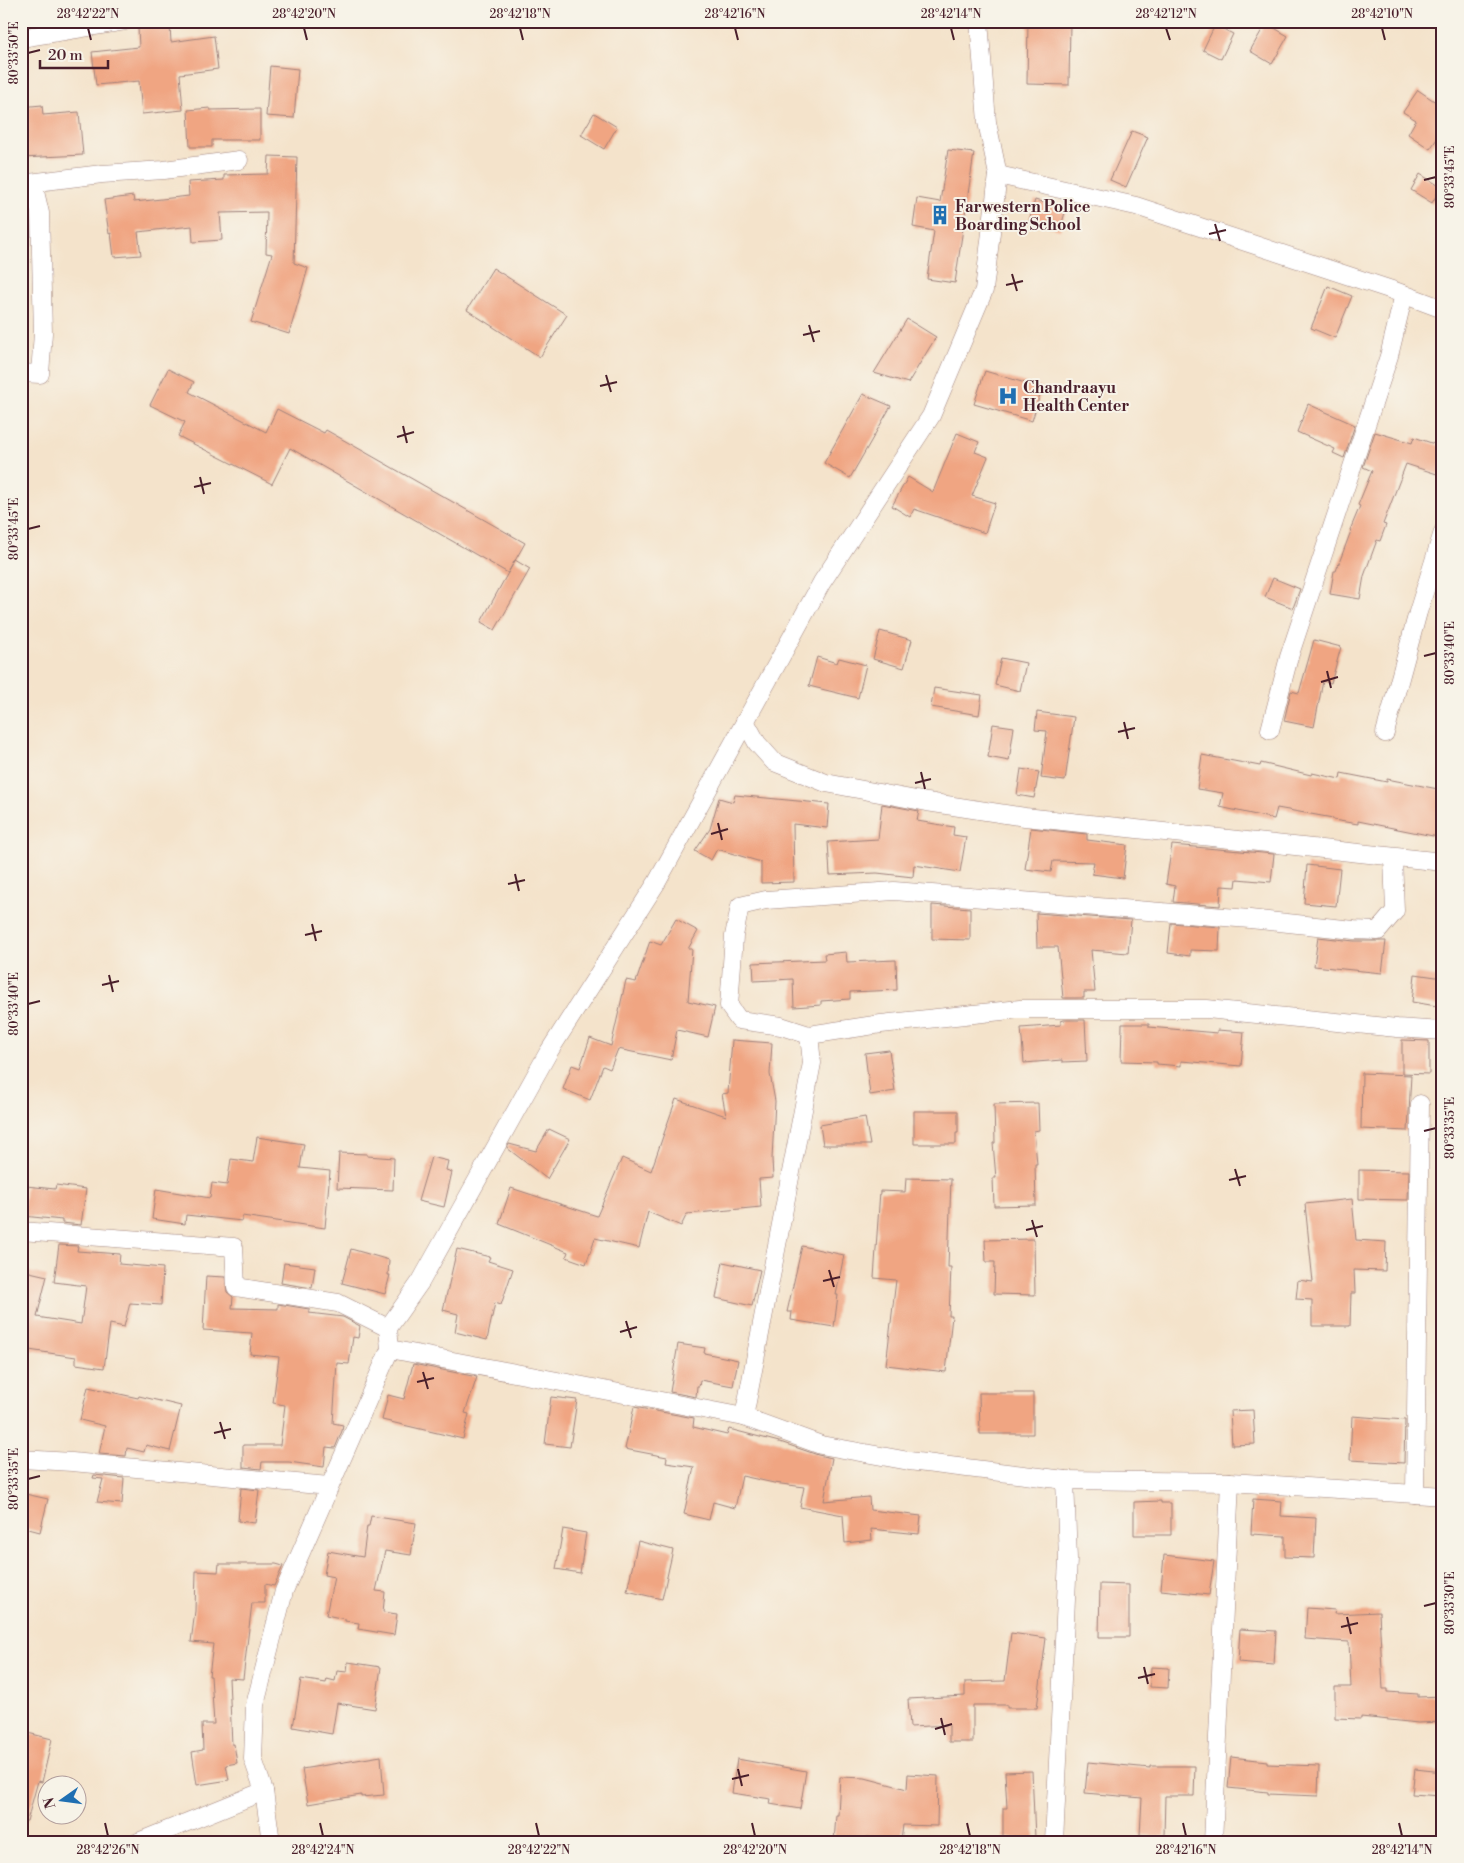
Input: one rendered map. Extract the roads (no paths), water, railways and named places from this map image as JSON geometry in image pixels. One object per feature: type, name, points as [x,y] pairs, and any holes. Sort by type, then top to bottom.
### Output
[{"type":"street","points":[[21,38],[125,21]]},
{"type":"street","points":[[271,1842],[264,1790],[253,1759],[256,1705],[284,1591],[390,1349],[388,1328],[421,1281],[548,1053],[657,882],[822,582],[931,416],[984,290],[998,175],[987,122],[979,21]]},
{"type":"street","points":[[21,373],[40,374],[44,334],[40,213],[27,184],[239,160]]},
{"type":"street","points":[[998,175],[1136,206],[1404,294],[1443,309]]},
{"type":"street","points":[[1270,730],[1290,657],[1389,356],[1404,294]]},
{"type":"street","points":[[1386,733],[1418,612],[1443,532]]},
{"type":"street","points":[[745,721],[757,742],[774,762],[826,783],[927,802],[1025,817],[1443,862]]},
{"type":"street","points":[[1393,857],[1395,911],[1378,930],[1354,930],[1250,919],[894,891],[766,900],[740,906],[734,936],[729,1006],[739,1020],[781,1026],[809,1035],[881,1024],[1020,1009],[1207,1008],[1443,1031]]},
{"type":"street","points":[[744,1417],[812,1063],[809,1035]]},
{"type":"street","points":[[1414,1494],[1420,1104]]},
{"type":"street","points":[[21,1231],[234,1247],[236,1287],[338,1303],[388,1328]]},
{"type":"street","points":[[390,1349],[744,1417],[820,1445],[909,1461],[1065,1480],[1230,1482],[1443,1496]]},
{"type":"street","points":[[21,1459],[329,1486]]},
{"type":"street","points":[[1054,1842],[1068,1559],[1065,1480]]},
{"type":"street","points":[[1213,1842],[1230,1482]]},
{"type":"street","points":[[138,1842],[264,1790]]},
{"type":"place","name":"Farwestern Police Boarding School","points":[[940,215]]},
{"type":"place","name":"Chandraayu Health Center","points":[[1008,396]]}]
